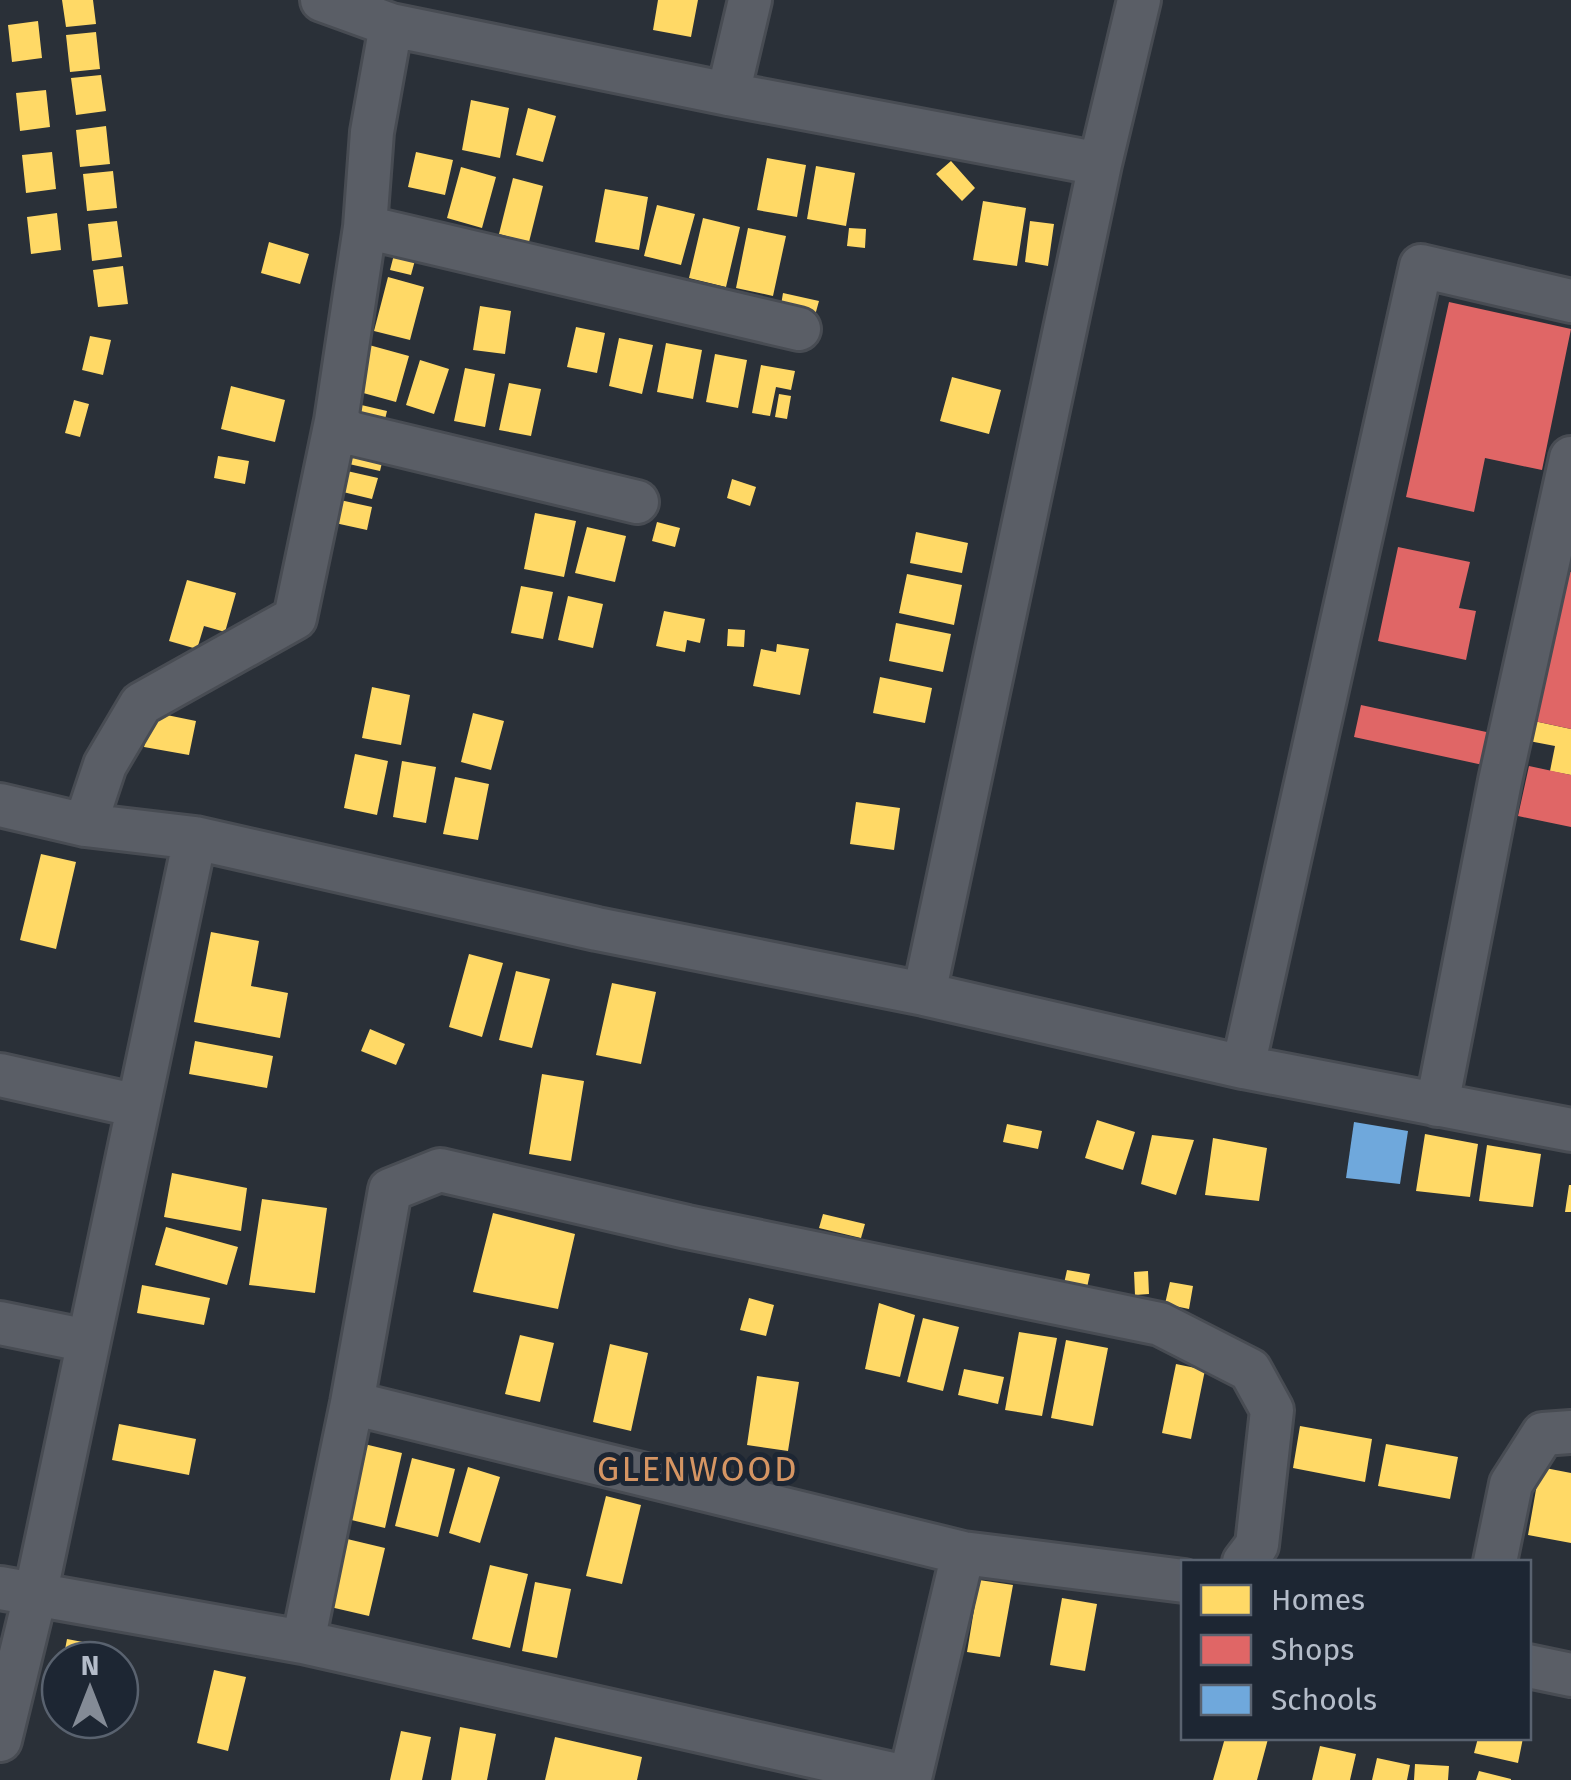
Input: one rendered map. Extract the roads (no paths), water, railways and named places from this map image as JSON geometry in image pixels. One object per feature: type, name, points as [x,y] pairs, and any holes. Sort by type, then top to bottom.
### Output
[{"type":"street","points":[[322,0],[392,25],[1100,164]]},
{"type":"street","points":[[728,94],[750,0]]},
{"type":"street","points":[[924,994],[1138,0]]},
{"type":"street","points":[[85,825],[105,765],[141,704],[295,618],[336,421],[365,227],[372,132],[392,25]]},
{"type":"street","points":[[365,227],[799,329]]},
{"type":"street","points":[[1243,1067],[1421,266],[1571,301]]},
{"type":"street","points":[[336,421],[350,432],[637,502]]},
{"type":"street","points":[[1437,1105],[1500,781],[1571,458]]},
{"type":"street","points":[[0,805],[85,825],[195,838],[598,930],[924,994],[1243,1067],[1571,1130]]},
{"type":"street","points":[[0,1740],[17,1592],[88,1341],[195,838]]},
{"type":"street","points":[[0,1075],[138,1106]]},
{"type":"street","points":[[303,1642],[390,1190],[440,1170],[687,1228],[1160,1324],[1250,1370],[1272,1410],[1258,1545],[1246,1560]]},
{"type":"street","points":[[0,1323],[88,1341]]},
{"type":"street","points":[[352,1402],[962,1553],[1181,1581]]},
{"type":"street","points":[[1495,1560],[1511,1484],[1543,1434],[1571,1432]]},
{"type":"street","points":[[17,1592],[303,1642],[910,1778],[962,1553]]},
{"type":"street","points":[[1531,1667],[1571,1675]]},
{"type":"district","name":"GLENWOOD","points":[[698,1469]]}]
